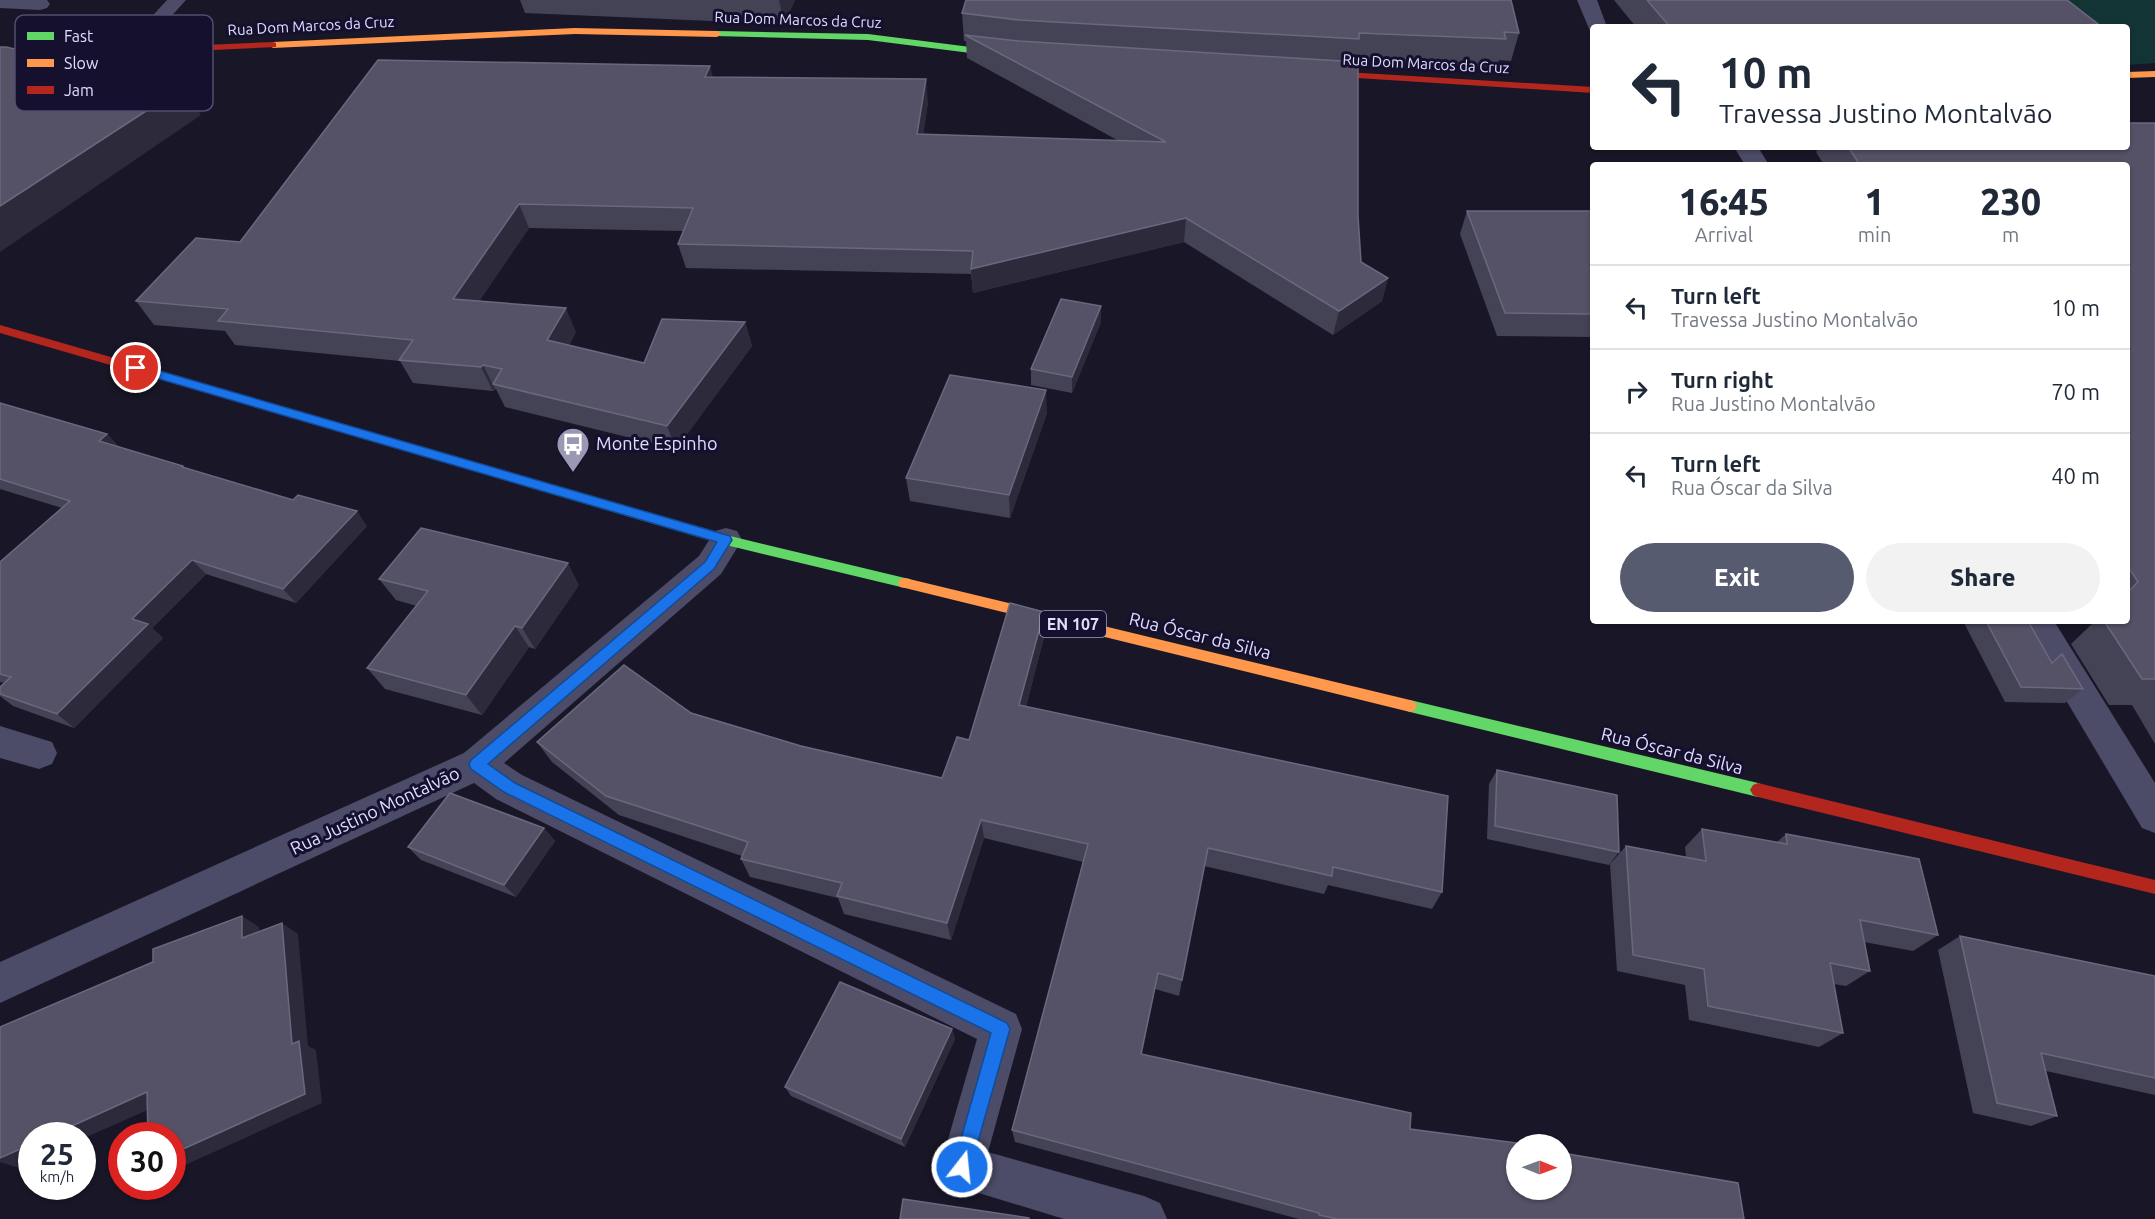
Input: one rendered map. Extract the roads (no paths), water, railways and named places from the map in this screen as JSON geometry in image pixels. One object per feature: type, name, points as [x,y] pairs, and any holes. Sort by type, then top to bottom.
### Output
[{"type":"main road","name":"Rua Dom Marcos da Cruz","points":[[213,48],[575,31],[868,37],[1020,56]]},
{"type":"main road","name":"Rua Dom Marcos da Cruz","points":[[0,57],[15,56]]},
{"type":"main road","name":"Rua Dom Marcos da Cruz","points":[[1294,72],[1590,90]]},
{"type":"main road","points":[[2130,75],[2155,74]]},
{"type":"main road","name":"Rua Óscar da Silva","points":[[0,329],[726,540],[2155,887]]},
{"type":"street","points":[[1587,0],[1596,24]]},
{"type":"street","points":[[0,2],[40,4]]},
{"type":"street","name":"Rua Justino Montalvão","points":[[0,982],[477,764],[710,565],[726,540]]},
{"type":"street","points":[[2038,624],[2155,816]]},
{"type":"street","points":[[0,742],[39,753]]},
{"type":"street","points":[[477,764],[509,787],[1001,1029],[962,1167],[1144,1219]]},
{"type":"lane","points":[[163,15],[177,0]]},
{"type":"place","name":"Monte Espinho","points":[[573,473]]}]
